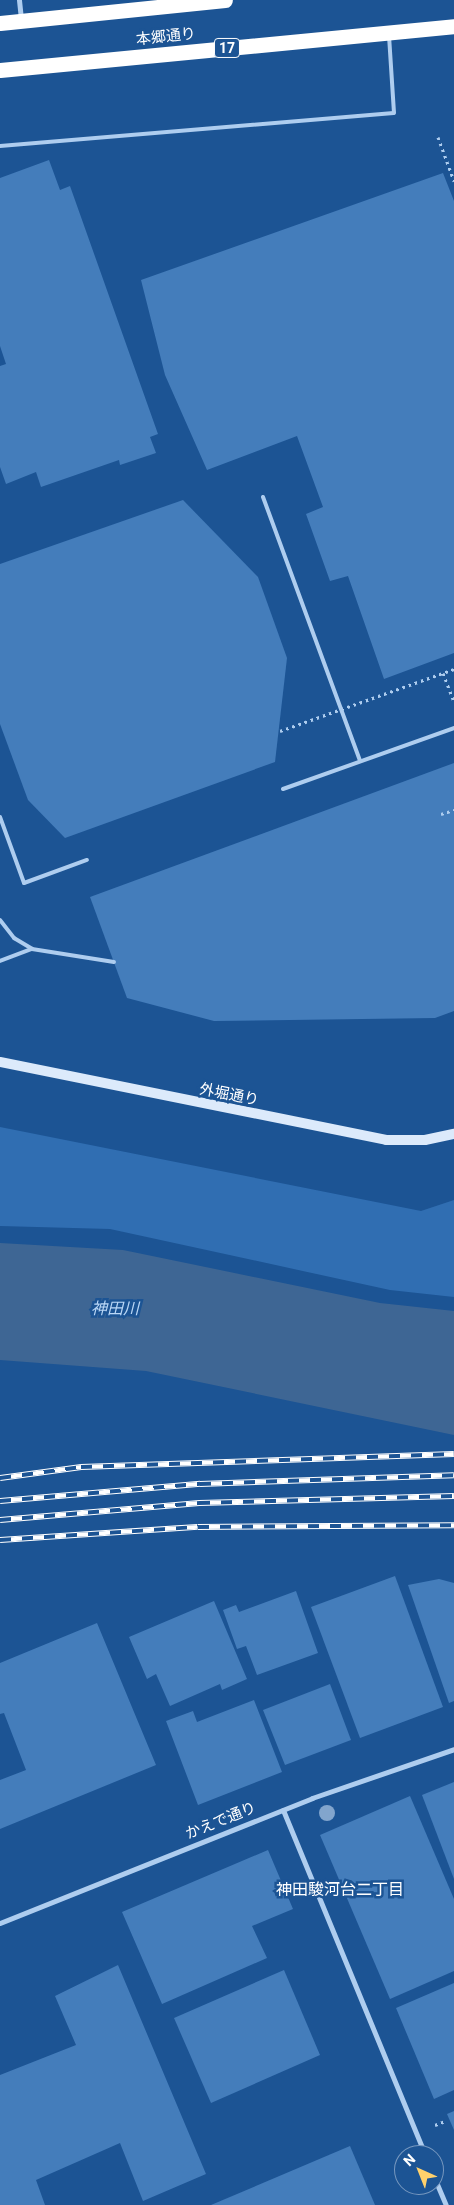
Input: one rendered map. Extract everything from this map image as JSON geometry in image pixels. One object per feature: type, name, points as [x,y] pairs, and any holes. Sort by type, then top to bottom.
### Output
[{"type":"highway","name":"本郷通り","points":[[0,23],[225,0]]},
{"type":"highway","name":"本郷通り","points":[[0,70],[454,26]]},
{"type":"main road","name":"外堀通り","points":[[0,1062],[386,1140],[426,1140],[454,1134]]},
{"type":"street","points":[[19,0],[21,20]]},
{"type":"street","name":"かえで通り","points":[[0,1923],[283,1810],[454,1749]]},
{"type":"street","points":[[283,1810],[421,2145]]},
{"type":"lane","points":[[0,146],[394,113],[389,33]]},
{"type":"lane","points":[[263,498],[360,761]]},
{"type":"lane","points":[[282,789],[454,728]]},
{"type":"lane","points":[[0,816],[24,883],[87,860]]},
{"type":"lane","points":[[0,920],[14,938],[32,949],[114,962]]},
{"type":"lane","points":[[0,961],[32,949]]},
{"type":"path","points":[[438,137],[454,181]]},
{"type":"path","points":[[280,731],[454,669]]},
{"type":"path","points":[[444,673],[454,701]]},
{"type":"path","points":[[441,814],[454,810]]},
{"type":"shaded area","points":[[0,1127],[421,1211],[454,1200],[454,1297],[390,1290],[110,1229],[0,1226]]},
{"type":"water","name":"神田川","points":[[0,1243],[123,1250],[380,1303],[454,1311],[454,1435],[146,1371],[0,1360]]},
{"type":"building","points":[[49,160],[60,190],[70,186],[158,434],[150,437],[156,453],[120,465],[119,460],[41,487],[36,472],[6,484],[0,467],[0,366],[6,364],[0,346],[0,178]]},
{"type":"building","points":[[443,173],[454,201],[454,653],[384,679],[348,576],[330,581],[306,514],[323,507],[297,436],[207,470],[165,375],[141,280]]},
{"type":"building","points":[[183,500],[258,577],[287,658],[275,762],[65,838],[28,800],[0,724],[0,564]]},
{"type":"building","points":[[454,763],[454,1011],[435,1018],[214,1021],[127,998],[90,897]]},
{"type":"building","points":[[395,1576],[443,1707],[360,1738],[311,1607]]},
{"type":"building","points":[[439,1579],[454,1583],[454,1701],[449,1703],[408,1585]]},
{"type":"building","points":[[296,1591],[318,1653],[257,1675],[246,1646],[237,1649],[223,1610],[236,1605],[239,1612]]},
{"type":"building","points":[[214,1601],[247,1679],[222,1690],[220,1684],[170,1706],[156,1674],[147,1679],[129,1637]]},
{"type":"building","points":[[97,1623],[156,1765],[0,1829],[0,1780],[26,1770],[4,1713],[0,1714],[0,1663]]},
{"type":"building","points":[[330,1684],[351,1740],[285,1765],[263,1710]]},
{"type":"building","points":[[254,1700],[282,1772],[198,1805],[166,1721],[193,1711],[197,1722]]},
{"type":"building","points":[[454,1782],[454,1879],[422,1795]]},
{"type":"building","points":[[410,1796],[454,1899],[454,1971],[390,1999],[320,1835]]},
{"type":"building","points":[[268,1850],[293,1909],[252,1926],[267,1958],[162,2004],[122,1912]]},
{"type":"building","points":[[118,1965],[206,2174],[143,2201],[120,2143],[36,2180],[45,2205],[0,2205],[0,2075],[76,2045],[55,1996]]},
{"type":"building","points":[[284,1970],[320,2055],[211,2103],[174,2018]]},
{"type":"building","points":[[454,1983],[454,2090],[434,2099],[396,2008]]},
{"type":"building","points":[[454,2111],[454,2130],[447,2114]]},
{"type":"building","points":[[350,2146],[375,2205],[211,2205]]},
{"type":"railway","points":[[0,1478],[81,1467],[454,1454]]},
{"type":"railway","points":[[0,1501],[200,1484],[454,1475]]},
{"type":"railway","points":[[0,1520],[199,1503],[454,1496]]},
{"type":"railway","points":[[0,1540],[198,1527],[454,1525]]},
{"type":"district","name":"神田駿河台二丁目","points":[[340,1890]]}]
